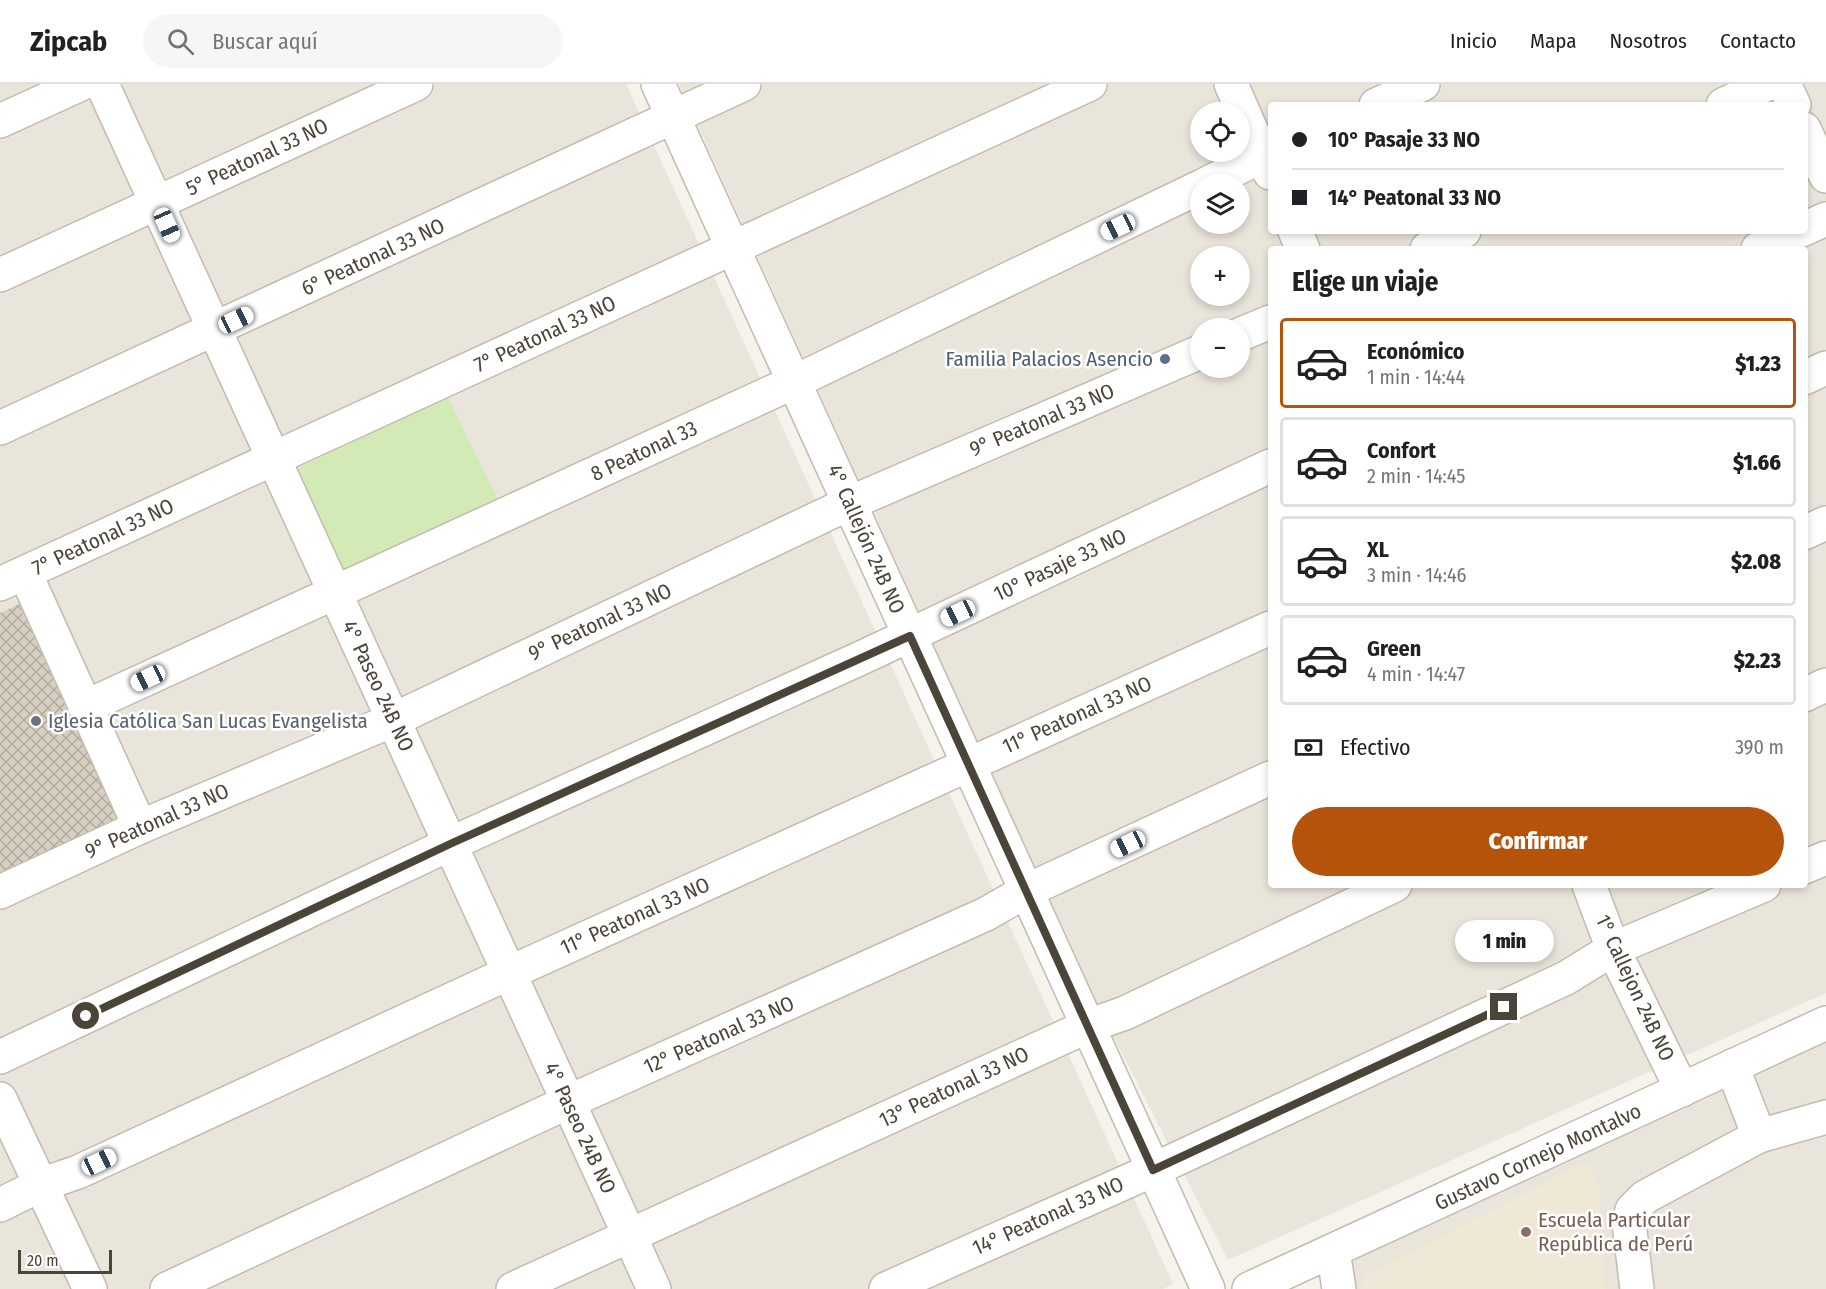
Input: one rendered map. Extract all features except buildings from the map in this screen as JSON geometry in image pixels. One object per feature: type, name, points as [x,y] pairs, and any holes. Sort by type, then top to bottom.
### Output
[{"type":"street","points":[[0,121],[81,84]]},
{"type":"street","name":"4° Paseo 24B NO","points":[[102,84],[654,1289]]},
{"type":"street","name":"5° Peatonal 33 NO","points":[[0,275],[416,84]]},
{"type":"street","name":"4° Callejón 24B NO","points":[[658,84],[1208,1289]]},
{"type":"street","name":"6° Peatonal 33 NO","points":[[0,428],[744,84]]},
{"type":"street","name":"7° Peatonal 33 NO","points":[[12,578],[1090,84]]},
{"type":"street","points":[[1231,84],[1268,160],[1232,174]]},
{"type":"street","points":[[1383,102],[1423,84]]},
{"type":"street","points":[[1729,102],[1767,84]]},
{"type":"street","points":[[1784,84],[1793,102]]},
{"type":"street","points":[[1808,138],[1826,176]]},
{"type":"street","name":"8 Peatonal 33","points":[[86,707],[794,382],[1190,193]]},
{"type":"street","points":[[1808,227],[1826,219]]},
{"type":"street","points":[[1433,246],[1458,234]]},
{"type":"street","points":[[1765,246],[1792,234]]},
{"type":"street","points":[[1250,330],[1268,323]]},
{"type":"street","name":"9° Peatonal 33 NO","points":[[0,892],[140,827],[393,720],[850,503],[1190,356]]},
{"type":"street","points":[[1808,376],[1826,368]]},
{"type":"street","name":"10° Pasaje 33 NO","points":[[0,1057],[450,844],[910,636],[1268,467]]},
{"type":"street","points":[[1808,531],[1826,523]]},
{"type":"street","points":[[12,578],[86,707],[140,827]]},
{"type":"street","name":"11° Peatonal 33 NO","points":[[0,1205],[40,1185],[78,1172],[509,973],[1268,629]]},
{"type":"street","points":[[1808,693],[1826,685]]},
{"type":"street","name":"12° Peatonal 33 NO","points":[[167,1289],[568,1102],[986,914],[1026,891],[1268,779]]},
{"type":"street","points":[[1808,865],[1826,858]]},
{"type":"street","name":"13° Peatonal 33 NO","points":[[513,1289],[1088,1026],[1125,1013],[1389,888]]},
{"type":"street","name":"1° Callejon 24B NO","points":[[1590,888],[1614,949],[1682,1090]]},
{"type":"street","name":"14° Peatonal 33 NO","points":[[886,1289],[1153,1170],[1566,978],[1614,949],[1757,888]]},
{"type":"street","name":"Gustavo Cornejo Montalvo","points":[[1249,1289],[1826,1023]]},
{"type":"street","points":[[1732,1066],[1759,1136]]},
{"type":"street","points":[[0,1099],[90,1289]]},
{"type":"street","points":[[1637,1289],[1629,1223],[1632,1210],[1645,1197],[1759,1136],[1826,1117]]},
{"type":"street","points":[[1334,1251],[1339,1289]]},
{"type":"shaded area","points":[[0,84],[626,84],[1173,1284],[1163,1289],[0,1289]]},
{"type":"shaded area","points":[[679,84],[1826,84],[1826,993],[1228,1260],[1099,1009]]},
{"type":"shaded area","points":[[1826,1032],[1826,1289],[1343,1289],[1338,1254]]},
{"type":"shaded area","name":"Escuela Particular República de Perú","points":[[1588,1161],[1599,1188],[1605,1289],[1360,1289],[1365,1276]]},
{"type":"green space","points":[[447,395],[501,506],[346,580],[297,469]]},
{"type":"place","name":"Familia Palacios Asencio","points":[[1165,359]]},
{"type":"place","name":"Iglesia Católica San Lucas Evangelista","points":[[36,721]]},
{"type":"place","name":"Escuela Particular República de Perú","points":[[1526,1232]]},
{"type":"route","points":[[86,1016],[450,844],[910,636],[1153,1170],[1504,1007]]}]
